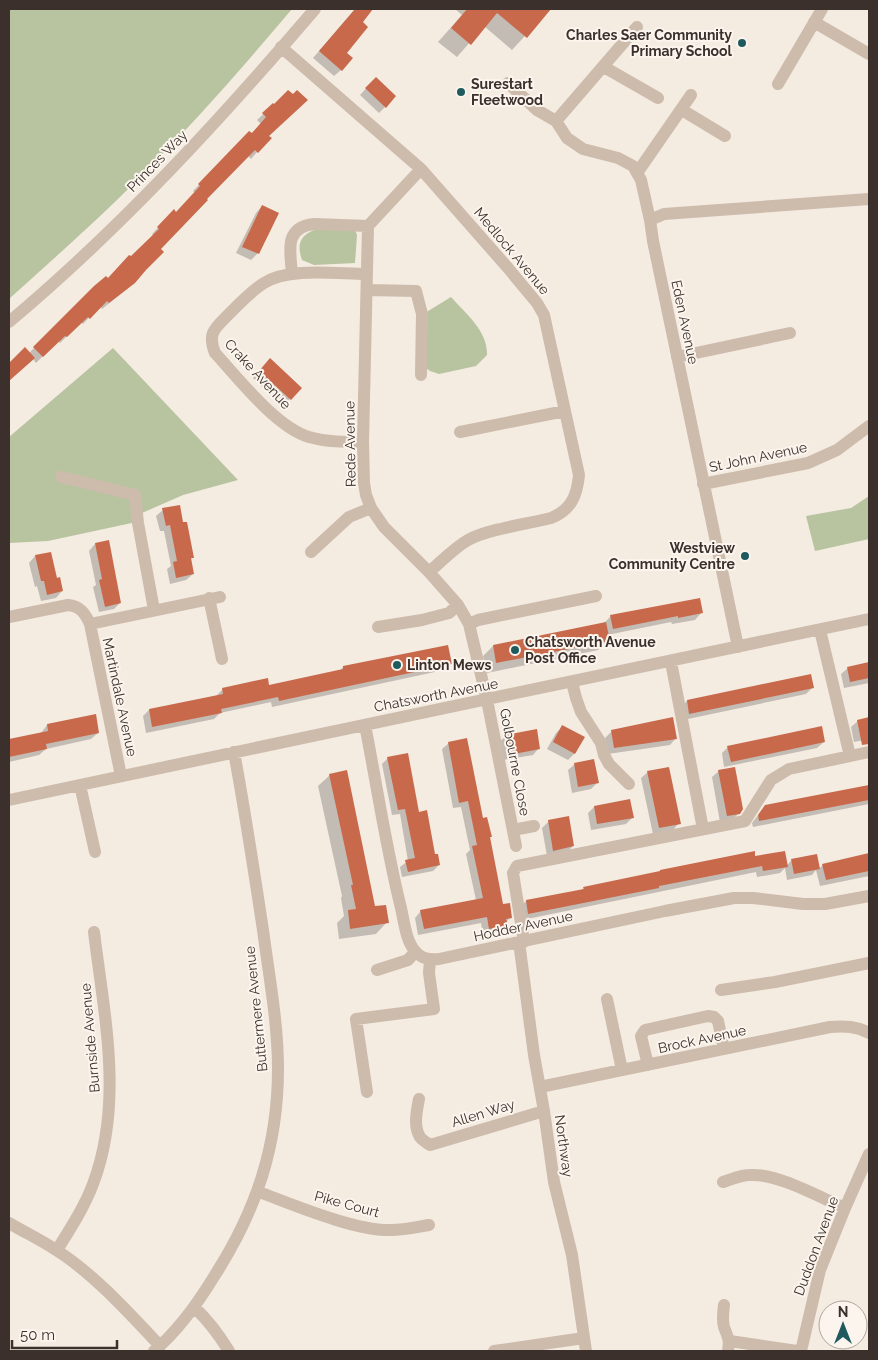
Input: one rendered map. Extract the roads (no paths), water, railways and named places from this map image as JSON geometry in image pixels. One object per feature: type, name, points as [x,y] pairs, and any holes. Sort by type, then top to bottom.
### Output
[{"type":"street","name":"Princes Way","points":[[9,322],[79,260],[166,174],[315,9]]},
{"type":"street","points":[[778,84],[822,9]]},
{"type":"street","points":[[814,22],[869,54]]},
{"type":"street","points":[[556,121],[637,27]]},
{"type":"street","name":"Medlock Avenue","points":[[281,47],[421,169],[537,303],[544,315],[579,475],[578,487],[569,506],[561,514],[481,534],[458,547],[429,572]]},
{"type":"street","points":[[604,67],[658,98]]},
{"type":"street","points":[[508,83],[538,110],[556,121],[567,138],[583,149],[618,158],[633,166],[637,172],[691,95]]},
{"type":"street","points":[[682,110],[725,136]]},
{"type":"street","points":[[292,273],[290,245],[292,236],[298,229],[306,224],[368,226],[421,169]]},
{"type":"street","name":"Eden Avenue","points":[[637,172],[641,180],[650,220],[738,647]]},
{"type":"street","points":[[650,220],[664,214],[869,199]]},
{"type":"street","name":"Rede Avenue","points":[[368,226],[363,442],[364,482],[371,508],[390,533],[429,572],[458,605],[469,624],[487,700]]},
{"type":"street","name":"Crake Avenue","points":[[363,442],[332,441],[308,436],[289,428],[274,416],[215,353],[211,343],[212,334],[217,326],[266,281],[292,273],[367,274]]},
{"type":"street","points":[[367,290],[416,291],[422,314],[421,376]]},
{"type":"street","points":[[677,356],[790,333]]},
{"type":"street","points":[[460,432],[565,411]]},
{"type":"street","name":"St John Avenue","points":[[703,484],[808,463],[837,450],[869,426]]},
{"type":"street","points":[[61,477],[135,495],[138,523],[154,610]]},
{"type":"street","points":[[311,552],[349,517],[371,508]]},
{"type":"street","points":[[469,624],[478,620],[596,596]]},
{"type":"street","name":"Martindale Avenue","points":[[90,624],[215,598],[222,659]]},
{"type":"street","name":"Martindale Avenue","points":[[9,617],[68,605],[75,606],[85,614],[90,624],[121,776]]},
{"type":"street","points":[[378,627],[422,620],[449,612],[458,605]]},
{"type":"street","name":"Chatsworth Avenue","points":[[9,800],[869,619]]},
{"type":"street","points":[[820,630],[850,756],[869,752]]},
{"type":"street","points":[[671,662],[703,829]]},
{"type":"street","points":[[572,682],[581,712],[598,737],[609,764],[629,784]]},
{"type":"street","name":"Golbourne Close","points":[[487,700],[516,846]]},
{"type":"street","points":[[365,724],[395,883],[410,943],[415,952],[422,958],[430,960],[429,974],[434,1009],[356,1019],[367,1092]]},
{"type":"street","name":"Buttermere Avenue","points":[[157,1349],[195,1308],[234,1247],[258,1192],[269,1152],[276,1113],[277,1042],[252,853],[234,752]]},
{"type":"street","name":"Northway","points":[[586,1351],[570,1242],[554,1182],[534,1055],[513,873],[518,866],[746,821],[771,780],[788,769],[850,756]]},
{"type":"street","points":[[80,785],[95,852]]},
{"type":"street","name":"Golbourne Close","points":[[513,830],[534,826]]},
{"type":"street","name":"Hodder Avenue","points":[[430,960],[734,898],[825,904],[869,896]]},
{"type":"street","name":"Burnside Avenue","points":[[57,1250],[77,1219],[93,1184],[100,1163],[109,1109],[111,1080],[109,1050],[94,932]]},
{"type":"street","points":[[377,970],[408,960],[415,952]]},
{"type":"street","points":[[721,990],[775,982],[869,963]]},
{"type":"street","points":[[608,999],[622,1070]]},
{"type":"street","points":[[648,1065],[641,1036],[645,1030],[708,1016],[714,1016],[718,1021],[724,1050]]},
{"type":"street","name":"Brock Avenue","points":[[540,1087],[724,1050],[830,1026],[859,1028],[869,1033]]},
{"type":"street","name":"Allen Way","points":[[420,1099],[416,1112],[416,1128],[420,1138],[430,1145],[544,1111]]},
{"type":"street","name":"Duddon Avenue","points":[[799,1351],[820,1270],[869,1154]]},
{"type":"street","points":[[723,1182],[749,1174],[767,1176],[781,1180],[845,1208]]},
{"type":"street","name":"Pike Court","points":[[258,1192],[339,1220],[369,1228],[391,1230],[429,1225]]},
{"type":"street","points":[[9,1223],[57,1250],[101,1286],[157,1349]]},
{"type":"street","points":[[724,1306],[722,1316],[729,1346],[799,1351]]},
{"type":"street","points":[[195,1308],[219,1335],[229,1351]]},
{"type":"street","points":[[494,1351],[584,1338]]},
{"type":"place","name":"Charles Saer Community Primary School","points":[[742,43]]},
{"type":"place","name":"Surestart Fleetwood","points":[[461,92]]},
{"type":"place","name":"Westview Community Centre","points":[[745,556]]},
{"type":"place","name":"Chatsworth Avenue Post Office","points":[[515,650]]},
{"type":"place","name":"Linton Mews","points":[[397,665]]}]
